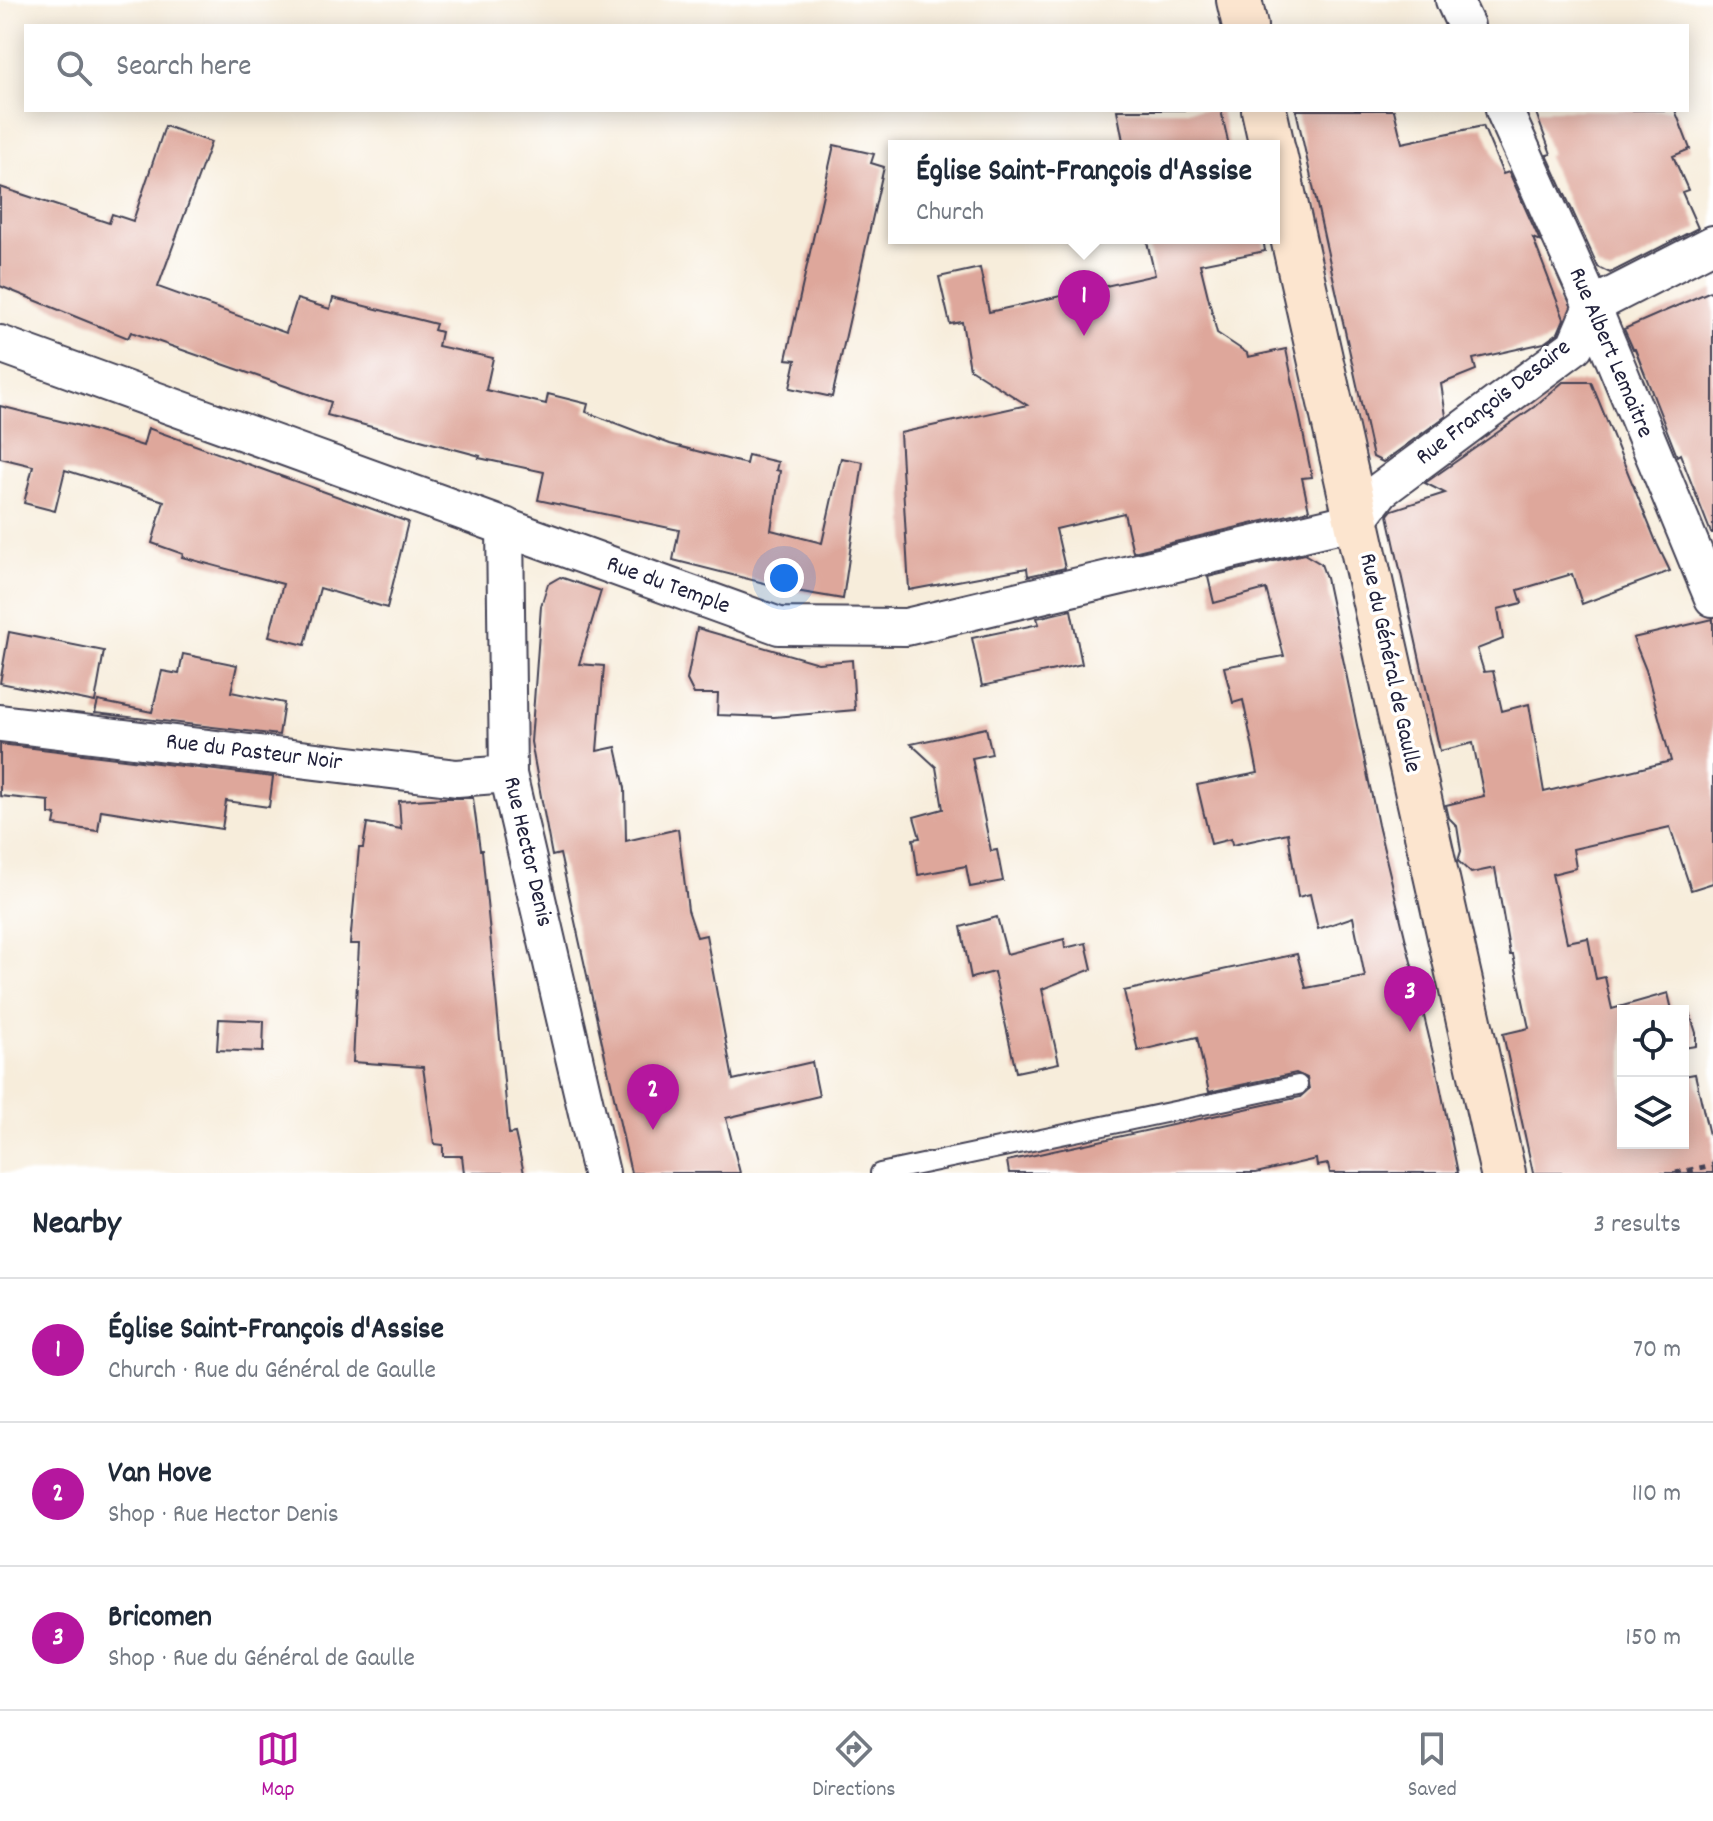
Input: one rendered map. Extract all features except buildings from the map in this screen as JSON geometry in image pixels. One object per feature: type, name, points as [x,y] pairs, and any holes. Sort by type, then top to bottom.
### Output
[{"type":"main road","points":[[1239,0],[1245,24]]},
{"type":"main road","points":[[1264,112],[1271,140]]},
{"type":"main road","name":"Rue du Général de Gaulle","points":[[1280,179],[1503,1173]]},
{"type":"street","points":[[1454,0],[1465,24]]},
{"type":"street","name":"Rue Albert Lemaitre","points":[[1505,112],[1592,306],[1713,598]]},
{"type":"street","points":[[1592,306],[1713,244]]},
{"type":"street","name":"Rue François Desaire","points":[[1358,520],[1381,490],[1575,346],[1592,306]]},
{"type":"street","name":"Rue du Temple","points":[[0,344],[779,626],[906,627],[1358,520]]},
{"type":"street","name":"Rue Hector Denis","points":[[505,526],[508,774],[601,1173]]},
{"type":"street","name":"Rue du Pasteur Noir","points":[[0,723],[457,778],[508,774]]},
{"type":"lane","points":[[880,1173],[1298,1085]]},
{"type":"path","points":[[1676,1173],[1713,1165]]},
{"type":"place","name":"Église Saint-François d'Assise","points":[[1084,336]]},
{"type":"place","name":"Bricomen","points":[[1410,1032]]},
{"type":"place","name":"Van Hove","points":[[653,1130]]}]
